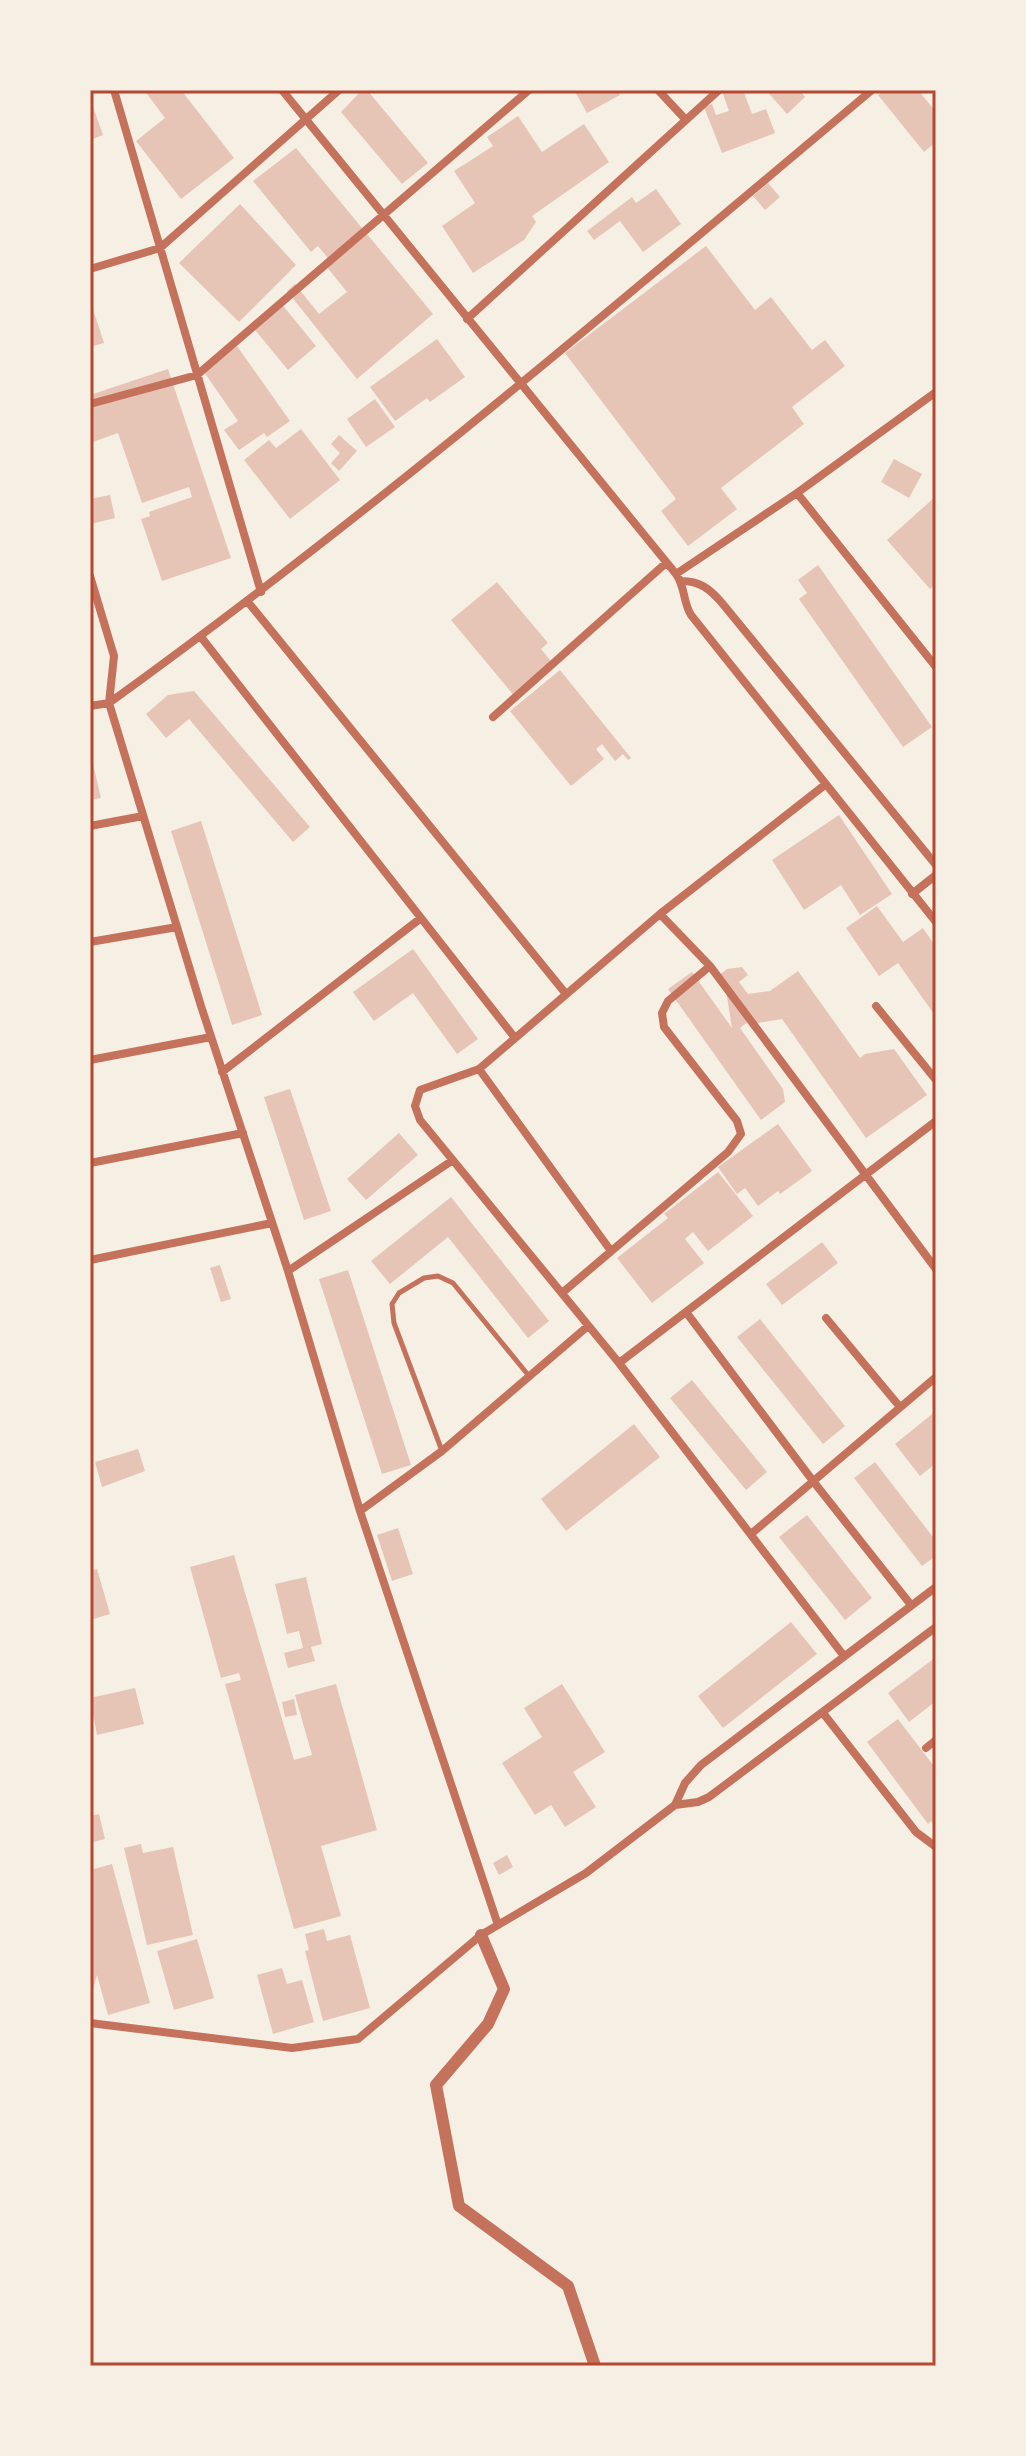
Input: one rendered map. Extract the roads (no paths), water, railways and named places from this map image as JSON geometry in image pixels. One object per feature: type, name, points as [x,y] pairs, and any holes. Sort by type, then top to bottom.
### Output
[{"type":"street","points":[[114,90],[261,592]]},
{"type":"street","points":[[282,90],[679,578],[691,615],[936,922]]},
{"type":"street","points":[[90,269],[160,248],[339,90]]},
{"type":"street","points":[[90,404],[197,375],[529,90]]},
{"type":"street","points":[[658,90],[686,120]]},
{"type":"street","points":[[467,319],[719,90]]},
{"type":"street","points":[[90,706],[109,703],[261,592],[520,385],[872,90]]},
{"type":"street","points":[[679,578],[936,392]]},
{"type":"street","points":[[797,493],[936,667]]},
{"type":"street","points":[[493,717],[666,563]]},
{"type":"street","points":[[90,576],[114,656],[109,703],[143,816],[222,1072],[288,1271],[360,1511],[498,1925]]},
{"type":"street","points":[[679,578],[710,589],[936,865]]},
{"type":"street","points":[[248,602],[566,994]]},
{"type":"street","points":[[201,637],[515,1038]]},
{"type":"street","points":[[826,784],[660,914],[479,1069],[420,1090],[415,1106],[420,1120],[619,1363],[844,1656]]},
{"type":"street","points":[[90,826],[143,816]]},
{"type":"street","points":[[912,894],[936,875]]},
{"type":"street","points":[[660,914],[710,966],[936,1269]]},
{"type":"street","points":[[222,1072],[421,918]]},
{"type":"street","points":[[90,942],[177,927]]},
{"type":"street","points":[[562,1293],[728,1152],[741,1134],[737,1121],[664,1027],[662,1013],[668,1001],[710,966]]},
{"type":"street","points":[[876,1006],[936,1080]]},
{"type":"street","points":[[90,1060],[211,1037]]},
{"type":"street","points":[[479,1069],[611,1251]]},
{"type":"street","points":[[619,1363],[936,1121]]},
{"type":"street","points":[[90,1163],[243,1133]]},
{"type":"street","points":[[288,1271],[453,1160]]},
{"type":"street","points":[[90,1260],[272,1223]]},
{"type":"street","points":[[686,1312],[911,1605]]},
{"type":"street","points":[[826,1318],[900,1407]]},
{"type":"street","points":[[360,1511],[442,1451],[588,1326]]},
{"type":"street","points":[[751,1534],[936,1377]]},
{"type":"street","points":[[90,2023],[292,2048],[358,2039],[481,1935],[586,1873],[675,1805],[685,1783],[701,1765],[936,1587]]},
{"type":"street","points":[[675,1805],[709,1797],[936,1627]]},
{"type":"street","points":[[823,1713],[916,1832],[936,1847]]},
{"type":"street","points":[[926,1748],[936,1740]]},
{"type":"street","points":[[481,1935],[504,1989],[488,2024],[436,2085],[459,2206],[568,2286],[595,2366]]},
{"type":"lane","points":[[442,1451],[394,1323],[392,1304],[399,1293],[424,1278],[438,1276],[453,1283],[529,1376]]}]
